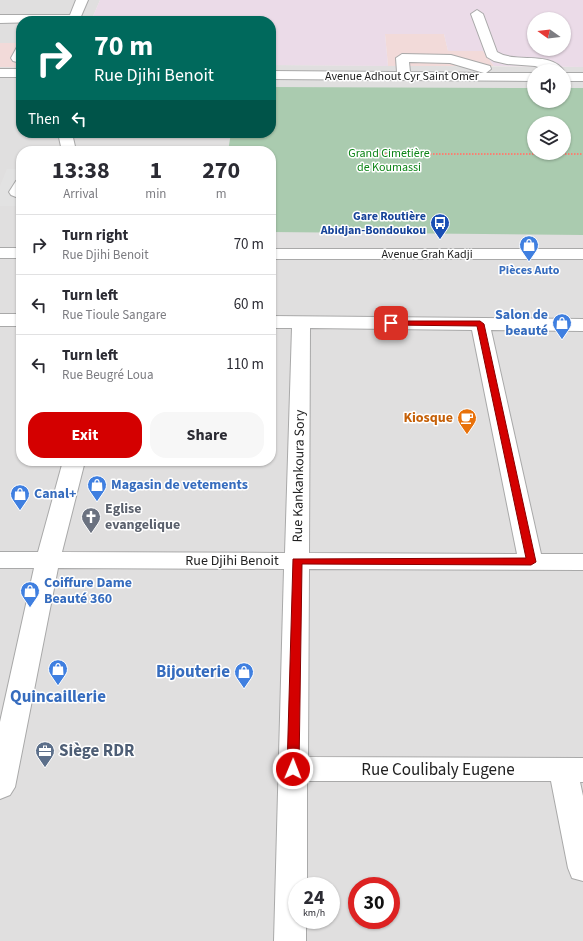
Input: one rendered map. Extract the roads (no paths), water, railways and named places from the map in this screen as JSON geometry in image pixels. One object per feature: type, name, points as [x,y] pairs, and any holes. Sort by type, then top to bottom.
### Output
[{"type":"street","points":[[76,16],[82,0]]},
{"type":"street","points":[[477,14],[491,54],[504,60],[542,64]]},
{"type":"street","points":[[0,19],[16,19]]},
{"type":"street","points":[[0,68],[16,58]]},
{"type":"street","points":[[404,76],[402,58],[451,59],[507,76]]},
{"type":"street","points":[[0,73],[16,73]]},
{"type":"street","name":"Avenue Adhout Cyr Saint Omer","points":[[276,75],[527,77]]},
{"type":"street","points":[[571,77],[583,77]]},
{"type":"street","points":[[0,253],[16,253]]},
{"type":"street","name":"Avenue Grah Kadji","points":[[276,254],[583,254]]},
{"type":"street","points":[[0,320],[16,320]]},
{"type":"street","points":[[276,322],[583,324]]},
{"type":"street","name":"Rue Kankankoura Sory","points":[[290,941],[301,322]]},
{"type":"street","points":[[480,324],[531,562]]},
{"type":"street","points":[[0,787],[48,560],[73,466]]},
{"type":"street","name":"Rue Djihi Benoit","points":[[0,560],[583,562]]},
{"type":"street","name":"Rue Coulibaly Eugene","points":[[293,769],[573,770]]},
{"type":"street","points":[[573,770],[583,868]]},
{"type":"place","name":"Gare Routière Abidjan-Bondoukou","points":[[440,240]]},
{"type":"place","name":"Pièces Auto","points":[[529,262]]},
{"type":"place","name":"Salon de beauté","points":[[562,340]]},
{"type":"place","name":"Kiosque","points":[[467,435]]},
{"type":"place","name":"Magasin de vetements","points":[[97,502]]},
{"type":"place","name":"Canal+","points":[[20,511]]},
{"type":"place","name":"Eglise evangelique","points":[[91,534]]},
{"type":"place","name":"Coiffure Dame Beauté 360","points":[[30,608]]},
{"type":"place","name":"Quincaillerie","points":[[58,686]]},
{"type":"place","name":"Bijouterie","points":[[244,689]]},
{"type":"place","name":"Siège RDR","points":[[45,768]]},
{"type":"park label","name":"Grand Cimetière de Koumassi","points":[[389,160]]}]
